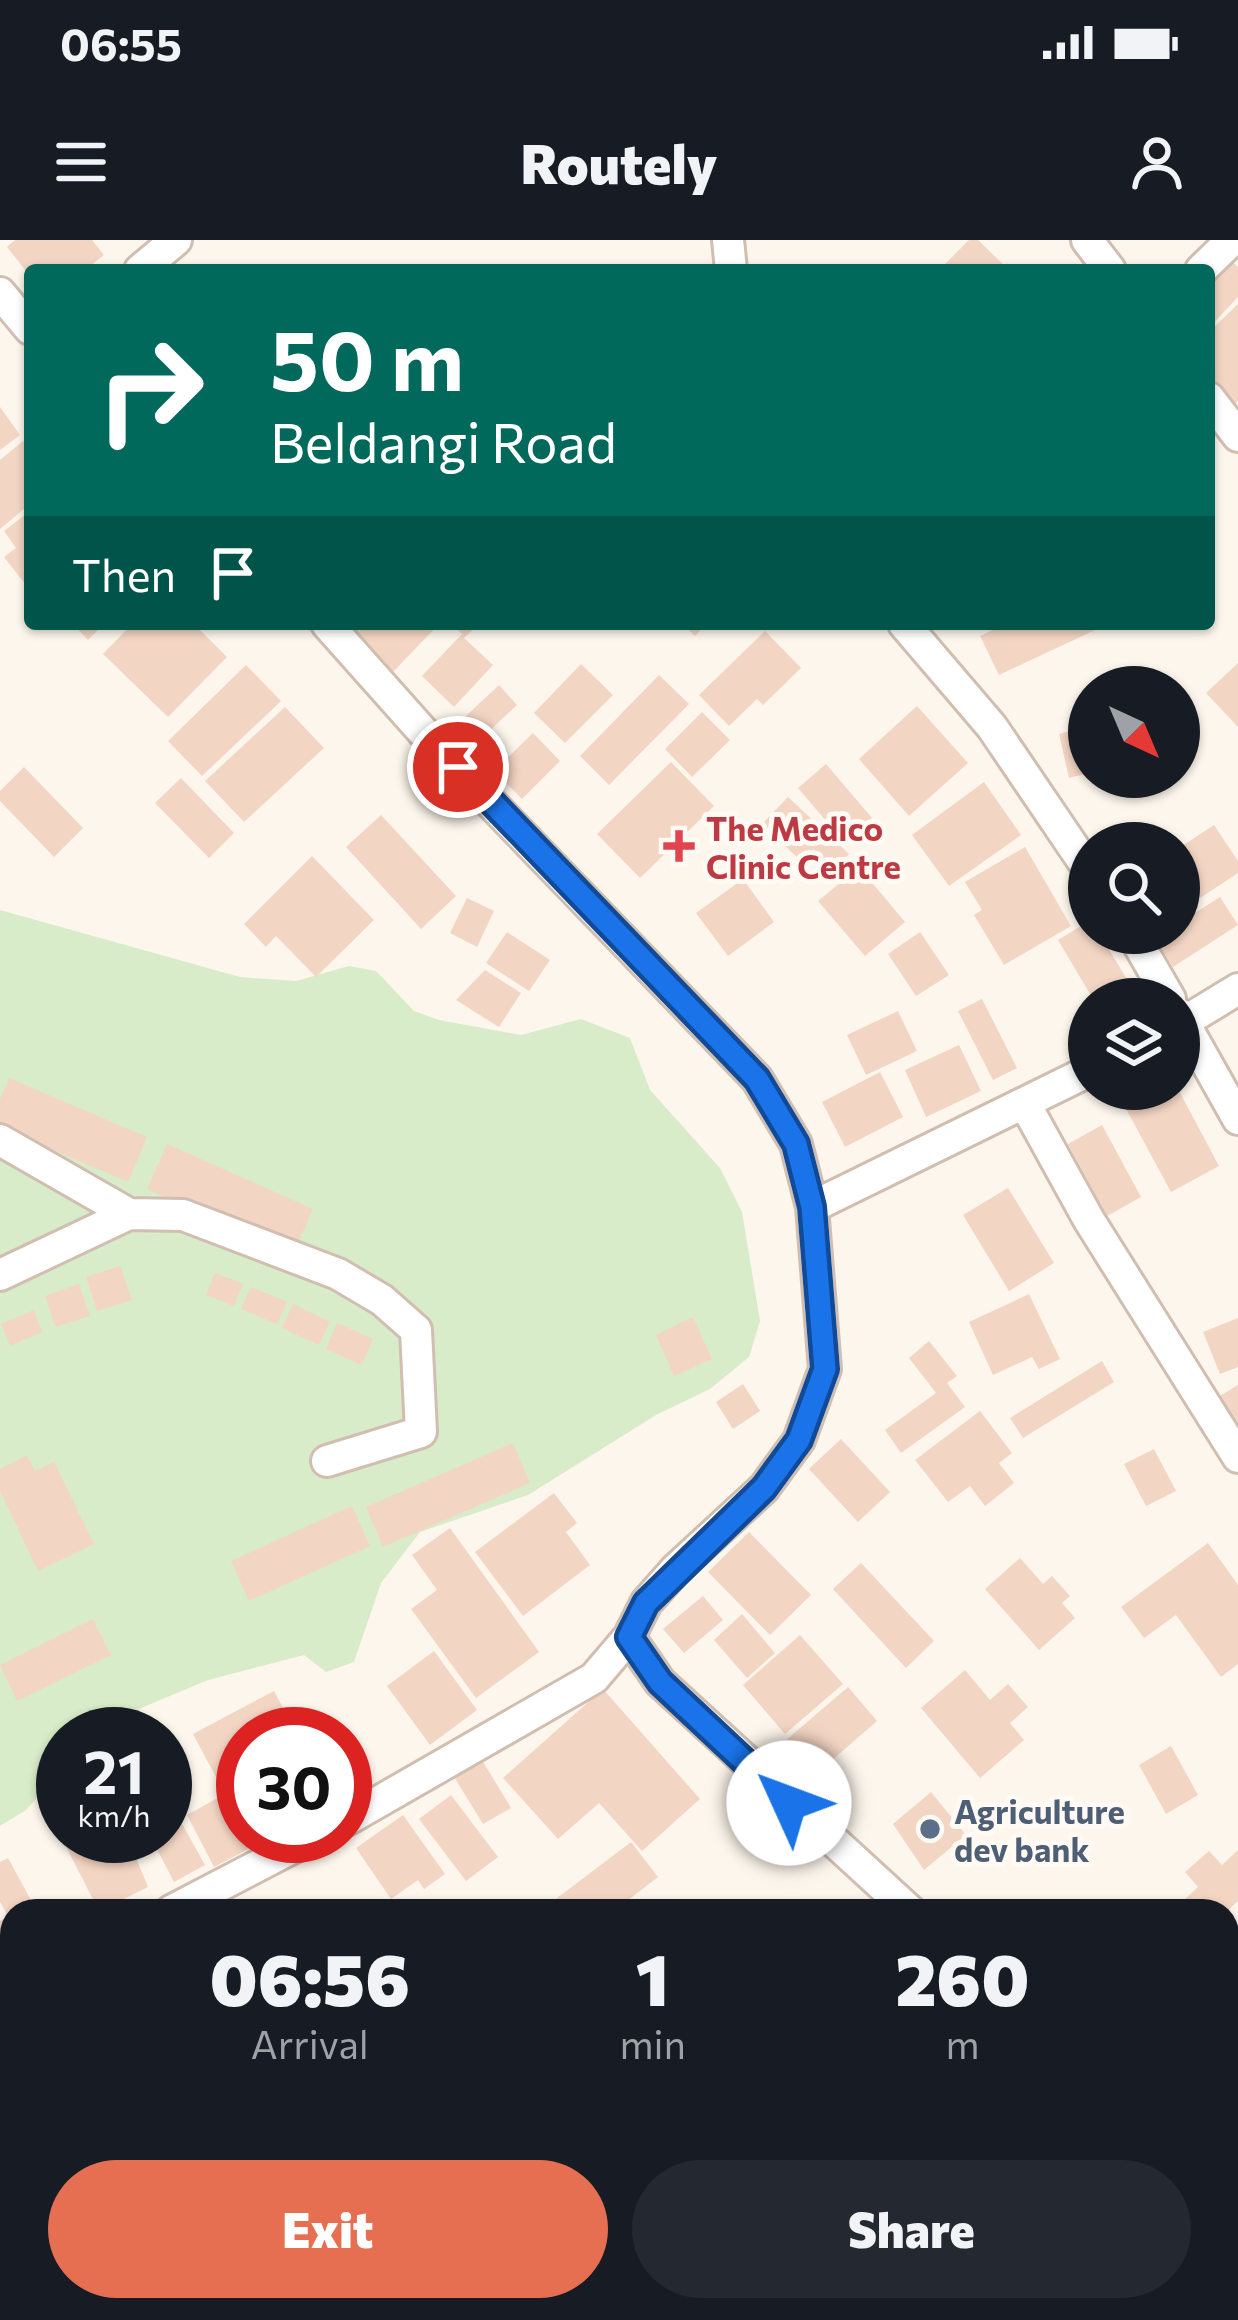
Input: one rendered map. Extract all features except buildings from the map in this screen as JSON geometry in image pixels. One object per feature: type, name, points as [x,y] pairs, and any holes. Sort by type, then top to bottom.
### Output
[{"type":"street","points":[[147,264],[176,240]]},
{"type":"street","points":[[1087,240],[1105,264]]},
{"type":"street","points":[[1208,264],[1232,240]]},
{"type":"street","points":[[0,293],[24,322]]},
{"type":"street","points":[[1215,406],[1238,436]]},
{"type":"street","points":[[333,630],[433,742],[757,1079],[796,1144],[812,1207],[825,1369],[799,1440],[764,1488],[646,1603],[629,1637],[594,1678],[372,1805]]},
{"type":"street","points":[[909,630],[992,728],[1068,839]]},
{"type":"street","points":[[1200,1005],[1238,989]]},
{"type":"street","points":[[1200,1053],[1238,1119]]},
{"type":"street","points":[[812,1207],[1068,1082]]},
{"type":"street","points":[[1024,1104],[1089,1220],[1238,1457]]},
{"type":"street","points":[[0,1140],[129,1214]]},
{"type":"street","points":[[0,1275],[129,1214],[184,1215],[338,1274],[382,1300],[416,1330],[421,1432],[327,1461]]},
{"type":"street","points":[[629,1637],[660,1682],[897,1899]]},
{"type":"street","points":[[194,1899],[263,1863]]},
{"type":"green space","points":[[0,910],[240,977],[296,981],[349,966],[376,971],[414,1011],[439,1020],[521,1035],[581,1019],[630,1038],[650,1090],[720,1168],[742,1212],[760,1321],[749,1357],[710,1389],[656,1415],[528,1495],[420,1532],[381,1583],[354,1662],[326,1672],[304,1655],[208,1680],[143,1707],[36,1707],[36,1799],[0,1826]]},
{"type":"place","name":"The Medico Clinic Centre","points":[[679,846]]},
{"type":"place","name":"Agriculture dev bank","points":[[930,1829]]},
{"type":"route","points":[[458,767],[757,1079],[796,1144],[812,1207],[825,1369],[799,1440],[764,1488],[676,1569],[646,1603],[629,1637],[660,1682],[789,1803]]}]
